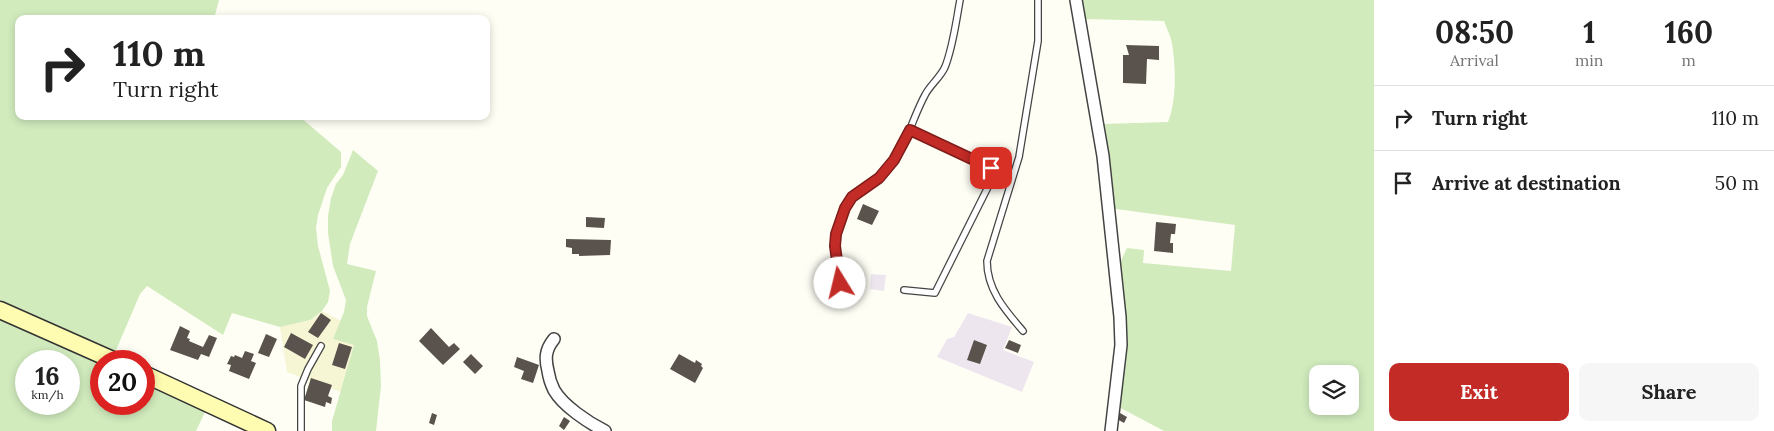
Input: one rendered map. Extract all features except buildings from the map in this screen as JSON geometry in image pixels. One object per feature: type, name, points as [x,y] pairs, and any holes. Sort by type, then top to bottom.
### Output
[{"type":"street","points":[[1076,0],[1103,156],[1120,317],[1121,344],[1111,431]]},
{"type":"street","points":[[5,312],[90,350]]},
{"type":"street","points":[[554,339],[548,346],[545,360],[554,391],[570,408],[591,424],[605,431]]},
{"type":"street","points":[[155,379],[266,431]]},
{"type":"lane","points":[[840,283],[835,246],[836,234],[845,208],[852,197],[879,178],[894,160],[910,130],[925,94],[939,78],[945,67],[960,0]]},
{"type":"lane","points":[[1023,331],[1002,307],[990,283],[987,261],[1019,157],[1038,41],[1038,0]]},
{"type":"lane","points":[[904,290],[934,293],[994,175],[991,168],[910,130]]},
{"type":"lane","points":[[301,431],[301,386],[321,346]]},
{"type":"shaded area","points":[[871,274],[886,275],[884,291],[870,289]]},
{"type":"shaded area","points":[[968,313],[1012,327],[1003,350],[1034,362],[1022,392],[937,357],[947,339],[954,337]]},
{"type":"green space","points":[[0,0],[219,0],[215,15],[15,15],[15,120],[304,120],[341,152],[341,167],[327,188],[318,215],[316,228],[318,246],[330,291],[328,302],[322,311],[310,320],[280,327],[232,313],[223,335],[147,286],[140,294],[116,350],[103,350],[0,303]]},
{"type":"green space","points":[[1080,0],[1374,0],[1374,431],[1164,431],[1115,405],[1118,267],[1127,248],[1144,250],[1143,263],[1231,271],[1235,225],[1116,209],[1112,203],[1103,124],[1168,122],[1171,113],[1175,69],[1171,39],[1164,21],[1084,19]]},
{"type":"green space","points":[[353,150],[378,171],[350,244],[347,264],[376,271],[367,307],[367,316],[377,341],[380,360],[381,386],[376,431],[332,431],[332,421],[354,345],[333,339],[344,312],[346,300],[333,266],[328,233],[328,216],[336,184],[343,175]]},
{"type":"green space","points":[[322,311],[341,321],[333,339],[354,345],[341,392],[287,372],[280,327],[310,320]]},
{"type":"green space","points":[[0,315],[77,350],[15,350],[15,415],[80,415],[80,351],[90,356],[90,415],[155,415],[155,385],[207,408],[196,431],[0,431]]},
{"type":"route","points":[[840,283],[835,246],[836,234],[845,208],[852,197],[879,178],[894,160],[908,137],[910,130],[991,168]]}]
